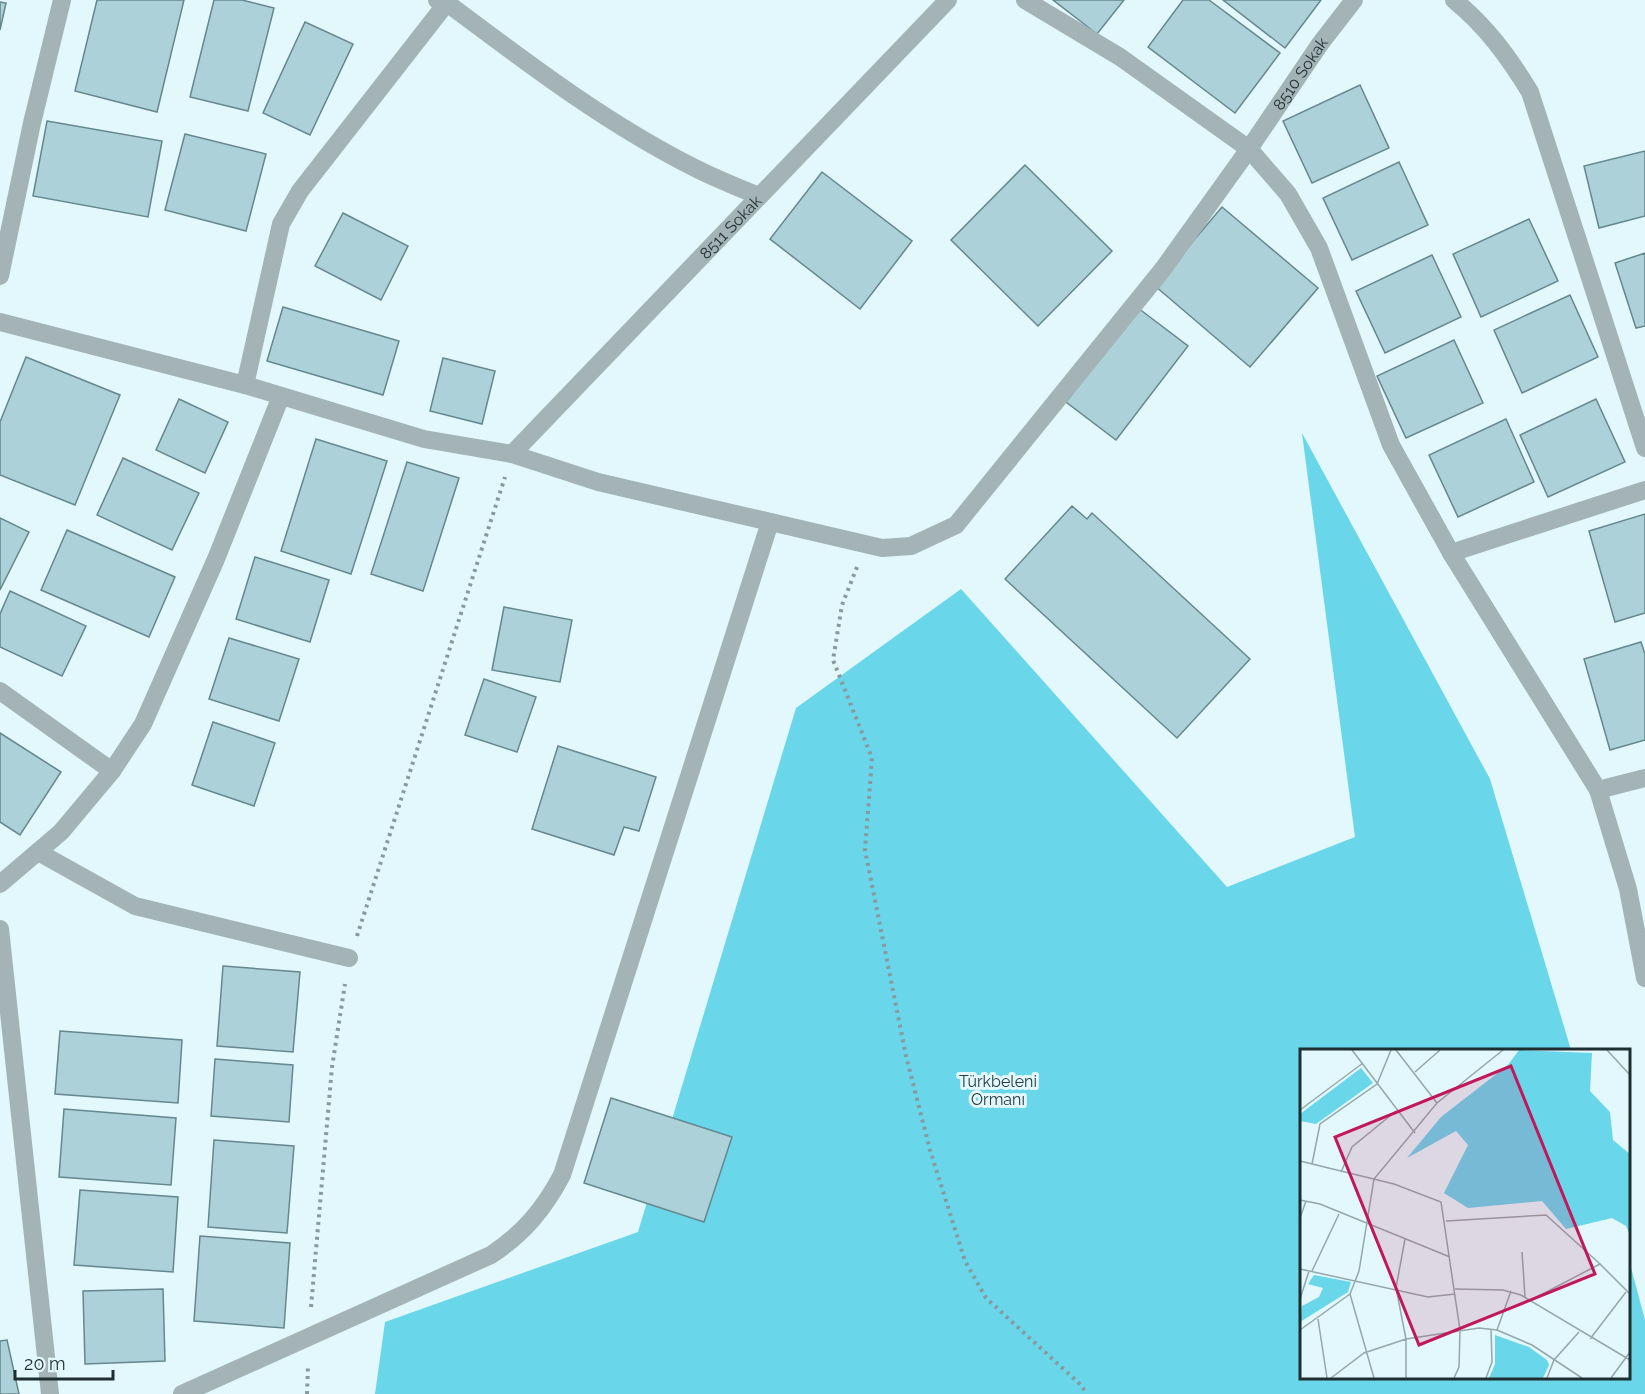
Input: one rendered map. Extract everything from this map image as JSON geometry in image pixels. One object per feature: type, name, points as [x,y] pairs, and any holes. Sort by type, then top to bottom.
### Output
[{"type":"street","points":[[0,276],[32,123],[62,0]]},
{"type":"street","name":"8511 Sokak","points":[[512,454],[948,0]]},
{"type":"street","points":[[1025,0],[1120,57],[1250,149],[1288,194],[1320,248],[1390,445],[1451,553],[1598,790],[1628,889],[1645,978]]},
{"type":"street","name":"8510 Sokak","points":[[0,322],[245,385],[424,439],[512,454],[598,482],[867,545],[882,548],[911,546],[956,525],[1163,269],[1250,149],[1320,44],[1354,0]]},
{"type":"street","points":[[1454,0],[1479,21],[1505,52],[1530,92],[1645,448]]},
{"type":"street","points":[[245,385],[281,224],[300,191],[444,1],[553,82],[638,137],[694,168],[759,196]]},
{"type":"street","points":[[0,884],[61,832],[112,771],[143,724],[176,656],[280,396]]},
{"type":"street","points":[[1451,553],[1645,490]]},
{"type":"street","points":[[182,1394],[491,1255],[532,1223],[549,1200],[562,1174],[770,522]]},
{"type":"street","points":[[0,691],[112,771]]},
{"type":"street","points":[[1598,790],[1645,778]]},
{"type":"street","points":[[38,852],[135,906],[349,958]]},
{"type":"street","points":[[0,929],[50,1394]]},
{"type":"path","points":[[307,1394],[308,1337],[332,1067],[349,958],[512,454]]},
{"type":"path","points":[[867,545],[842,605],[833,660],[872,758],[866,850],[906,1056],[930,1149],[965,1261],[986,1298],[1082,1386],[1086,1394]]},
{"type":"green space","name":"Türkbeleni Ormanı","points":[[1302,433],[1490,779],[1571,1049],[1300,1049],[1300,1379],[1630,1379],[1630,1264],[1645,1320],[1645,1394],[375,1394],[385,1322],[638,1232],[796,708],[961,589],[1227,887],[1355,837]]},
{"type":"building","points":[[97,0],[184,0],[157,112],[75,91]]},
{"type":"building","points":[[214,0],[242,0],[274,8],[248,111],[190,97]]},
{"type":"building","points":[[1053,0],[1124,0],[1097,34]]},
{"type":"building","points":[[1183,0],[1209,0],[1280,53],[1235,113],[1148,47]]},
{"type":"building","points":[[1223,0],[1321,0],[1285,48]]},
{"type":"building","points":[[0,2],[6,3],[0,30]]},
{"type":"building","points":[[305,22],[353,44],[310,135],[263,113]]},
{"type":"building","points":[[1360,85],[1389,148],[1312,183],[1283,121]]},
{"type":"building","points":[[47,121],[162,141],[148,217],[33,196]]},
{"type":"building","points":[[185,134],[266,154],[246,231],[165,210]]},
{"type":"building","points":[[1645,151],[1645,216],[1599,228],[1584,166]]},
{"type":"building","points":[[1399,162],[1428,225],[1352,260],[1323,198]]},
{"type":"building","points":[[1025,165],[1112,251],[1038,326],[951,240]]},
{"type":"building","points":[[822,172],[912,241],[860,309],[770,239]]},
{"type":"building","points":[[1222,207],[1318,288],[1250,367],[1155,286]]},
{"type":"building","points":[[343,213],[408,246],[381,300],[315,266]]},
{"type":"building","points":[[1529,219],[1558,281],[1481,317],[1453,254]]},
{"type":"building","points":[[1645,253],[1645,326],[1636,328],[1615,263]]},
{"type":"building","points":[[1432,255],[1461,317],[1385,353],[1356,291]]},
{"type":"building","points":[[1570,295],[1598,357],[1522,393],[1494,330]]},
{"type":"building","points":[[283,307],[399,341],[383,395],[267,361]]},
{"type":"building","points":[[1138,308],[1188,346],[1116,440],[1066,402]]},
{"type":"building","points":[[1454,340],[1483,403],[1406,438],[1377,376]]},
{"type":"building","points":[[26,357],[120,395],[75,505],[0,475],[0,422]]},
{"type":"building","points":[[443,358],[495,371],[482,424],[430,411]]},
{"type":"building","points":[[179,399],[228,422],[205,473],[156,450]]},
{"type":"building","points":[[1596,399],[1625,462],[1548,497],[1520,435]]},
{"type":"building","points":[[1506,419],[1534,482],[1458,517],[1429,455]]},
{"type":"building","points":[[316,439],[387,461],[351,574],[281,551]]},
{"type":"building","points":[[123,458],[199,493],[172,550],[97,515]]},
{"type":"building","points":[[407,462],[459,478],[423,591],[371,574]]},
{"type":"building","points":[[1072,506],[1087,519],[1092,513],[1250,659],[1177,738],[1005,579]]},
{"type":"building","points":[[1645,514],[1645,613],[1615,622],[1589,531]]},
{"type":"building","points":[[0,518],[29,532],[0,590]]},
{"type":"building","points":[[67,530],[175,577],[149,637],[41,590]]},
{"type":"building","points":[[255,557],[329,580],[310,642],[236,619]]},
{"type":"building","points":[[10,591],[86,626],[62,676],[0,647],[0,614]]},
{"type":"building","points":[[504,607],[572,620],[560,682],[492,670]]},
{"type":"building","points":[[229,638],[299,659],[279,721],[209,699]]},
{"type":"building","points":[[1641,642],[1645,654],[1645,740],[1610,750],[1584,659]]},
{"type":"building","points":[[484,679],[536,697],[517,752],[465,735]]},
{"type":"building","points":[[213,722],[275,743],[254,806],[192,785]]},
{"type":"building","points":[[0,733],[61,772],[20,835],[0,822]]},
{"type":"building","points":[[558,746],[656,777],[639,831],[624,827],[614,855],[532,829]]},
{"type":"building","points":[[223,966],[300,972],[293,1052],[217,1046]]},
{"type":"building","points":[[60,1031],[182,1040],[178,1103],[55,1094]]},
{"type":"building","points":[[215,1059],[293,1065],[289,1122],[211,1116]]},
{"type":"building","points":[[611,1098],[732,1137],[704,1222],[584,1183]]},
{"type":"building","points":[[64,1109],[176,1118],[171,1185],[59,1177]]},
{"type":"building","points":[[214,1140],[294,1146],[287,1233],[208,1227]]},
{"type":"building","points":[[80,1190],[178,1197],[173,1272],[74,1265]]},
{"type":"building","points":[[200,1236],[290,1243],[284,1328],[194,1321]]},
{"type":"building","points":[[163,1289],[165,1361],[85,1364],[83,1291]]},
{"type":"building","points":[[7,1340],[19,1394],[0,1394],[0,1341]]}]
